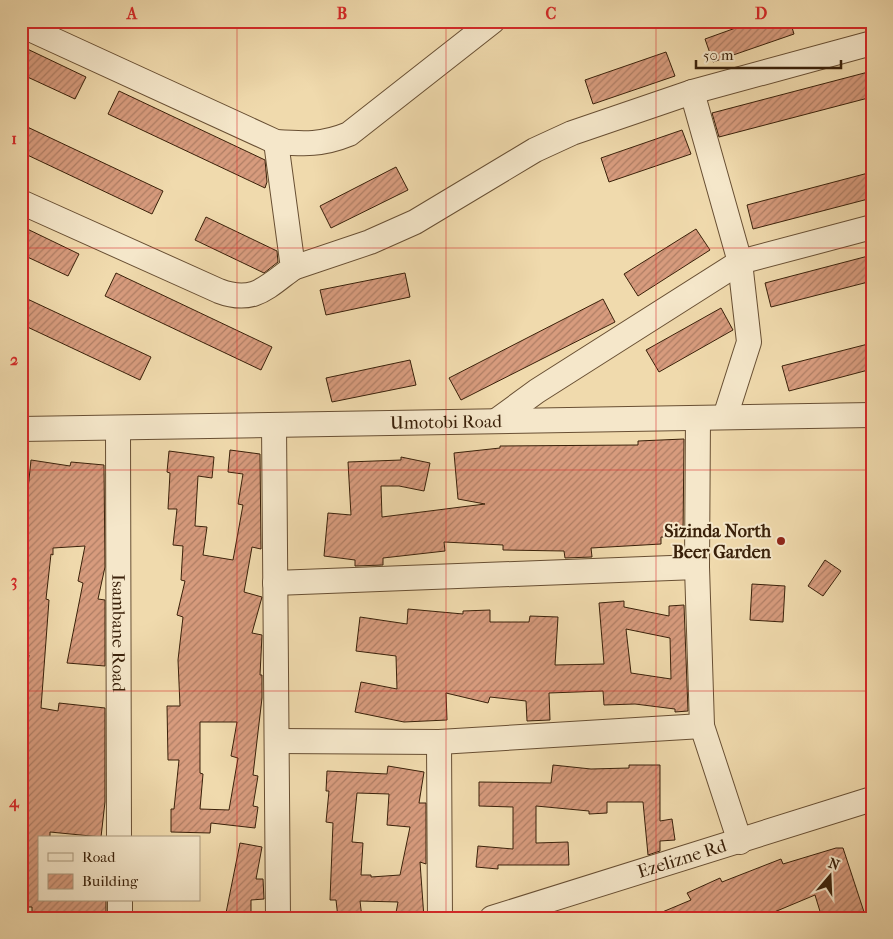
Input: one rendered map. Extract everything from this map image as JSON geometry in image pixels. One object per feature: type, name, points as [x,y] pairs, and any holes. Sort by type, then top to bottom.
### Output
[{"type":"street","points":[[21,25],[276,142],[310,145],[331,141],[349,134],[493,21]]},
{"type":"street","points":[[21,202],[230,296],[242,298],[262,292],[293,268],[370,242],[415,222],[535,150],[572,133],[692,92],[872,43]]},
{"type":"street","points":[[692,92],[740,262],[749,342],[726,416]]},
{"type":"street","points":[[276,142],[293,268]]},
{"type":"street","points":[[496,421],[536,391],[740,262],[872,227]]},
{"type":"street","name":"Umotobi Road","points":[[21,430],[726,416],[872,415]]},
{"type":"street","points":[[698,418],[697,567],[702,726],[740,842]]},
{"type":"street","points":[[274,426],[278,918]]},
{"type":"street","name":"Isambane Road","points":[[118,429],[119,836]]},
{"type":"street","points":[[276,583],[697,567]]},
{"type":"street","points":[[277,742],[439,742],[702,726]]},
{"type":"street","points":[[439,742],[440,918]]},
{"type":"street","name":"Ezelizne Rd","points":[[492,918],[740,842],[872,799]]},
{"type":"street","points":[[120,902],[120,918]]},
{"type":"building","points":[[755,21],[790,21],[794,34],[713,62],[705,39]]},
{"type":"building","points":[[21,46],[86,77],[75,99],[21,74]]},
{"type":"building","points":[[666,52],[675,76],[593,104],[585,80]]},
{"type":"building","points":[[872,71],[872,97],[719,137],[712,113]]},
{"type":"building","points":[[119,91],[265,160],[267,182],[265,188],[108,114]]},
{"type":"building","points":[[21,124],[163,191],[152,214],[21,152]]},
{"type":"building","points":[[682,130],[691,154],[609,182],[601,158]]},
{"type":"building","points":[[396,167],[408,190],[331,228],[320,206]]},
{"type":"building","points":[[872,172],[872,198],[753,229],[747,205]]},
{"type":"building","points":[[206,217],[277,251],[278,262],[264,273],[195,240]]},
{"type":"building","points":[[21,226],[79,254],[68,276],[21,254]]},
{"type":"building","points":[[696,229],[710,250],[638,296],[624,274]]},
{"type":"building","points":[[872,255],[872,281],[771,307],[765,283]]},
{"type":"building","points":[[116,273],[272,347],[261,370],[105,296]]},
{"type":"building","points":[[405,273],[410,297],[326,315],[320,290]]},
{"type":"building","points":[[21,296],[151,357],[140,380],[21,324]]},
{"type":"building","points":[[603,299],[615,322],[461,400],[449,378]]},
{"type":"building","points":[[721,308],[733,330],[659,372],[646,350]]},
{"type":"building","points":[[872,343],[872,369],[789,391],[782,366]]},
{"type":"building","points":[[410,360],[416,385],[332,402],[326,378]]},
{"type":"building","points":[[684,439],[683,538],[661,537],[661,544],[591,548],[592,557],[565,558],[564,551],[503,550],[503,545],[444,542],[445,551],[383,558],[383,565],[355,566],[355,560],[324,556],[328,513],[351,515],[348,462],[401,460],[401,457],[430,463],[424,491],[399,486],[381,486],[382,517],[485,504],[458,499],[454,453],[500,448],[500,446],[638,445],[638,441]]},
{"type":"building","points":[[230,450],[260,454],[261,549],[252,547],[244,592],[262,597],[252,633],[262,635],[260,675],[262,675],[262,698],[253,775],[258,776],[253,806],[258,807],[255,828],[211,823],[210,833],[171,832],[171,809],[174,809],[179,760],[168,760],[167,706],[180,706],[178,660],[183,617],[177,615],[185,581],[181,580],[183,546],[173,545],[177,509],[168,509],[170,473],[167,472],[169,451],[214,457],[212,478],[198,476],[195,526],[207,527],[203,555],[233,560],[243,505],[238,504],[243,474],[228,472]],"holes":[[[200,722],[237,722],[231,756],[238,758],[229,810],[200,809],[203,774],[200,773]]]},
{"type":"building","points":[[31,460],[70,466],[71,462],[104,465],[105,567],[98,599],[105,600],[105,666],[67,663],[83,583],[78,581],[85,546],[53,548],[46,599],[49,600],[41,708],[58,711],[59,703],[105,708],[105,802],[101,836],[50,832],[50,836],[38,836],[38,902],[106,902],[106,918],[32,918],[32,907],[21,907],[21,709],[29,655],[21,654],[28,584],[22,584],[25,553],[21,552],[21,489],[28,489]]},
{"type":"building","points":[[825,560],[841,571],[823,596],[808,586]]},
{"type":"building","points":[[752,584],[785,586],[783,622],[750,620]]},
{"type":"building","points":[[624,601],[624,607],[669,616],[669,606],[684,605],[688,711],[675,712],[675,709],[635,704],[604,705],[603,691],[549,693],[550,720],[527,721],[526,701],[490,697],[488,703],[446,693],[447,720],[404,722],[355,712],[361,682],[397,689],[396,656],[356,651],[360,617],[407,624],[408,609],[463,614],[463,611],[490,610],[490,622],[529,622],[530,616],[558,617],[555,665],[604,664],[599,603]],"holes":[[[626,629],[670,638],[671,679],[631,673]]]},
{"type":"building","points":[[553,765],[591,769],[629,768],[629,765],[660,765],[660,821],[672,819],[675,840],[660,841],[660,851],[648,855],[643,802],[607,802],[607,813],[589,814],[589,811],[536,806],[536,843],[568,842],[569,865],[498,865],[498,869],[476,867],[478,846],[513,849],[513,807],[479,806],[479,782],[551,783]]},
{"type":"building","points":[[388,766],[424,772],[419,803],[426,803],[426,864],[420,862],[424,918],[395,918],[398,902],[360,901],[362,918],[338,918],[336,900],[330,900],[333,823],[326,822],[329,791],[326,791],[327,771],[387,774]],"holes":[[[357,793],[389,794],[387,825],[410,827],[400,875],[371,877],[371,875],[361,875],[363,843],[352,842]]]},
{"type":"building","points":[[240,843],[262,847],[256,879],[263,879],[264,899],[251,900],[251,918],[225,918]]},
{"type":"building","points":[[836,848],[843,848],[866,918],[822,918],[815,895],[760,918],[648,918],[691,900],[687,893],[720,878],[722,882],[781,859],[783,864]]},
{"type":"place","name":"Sizinda North Beer Garden","points":[[781,541]]}]
